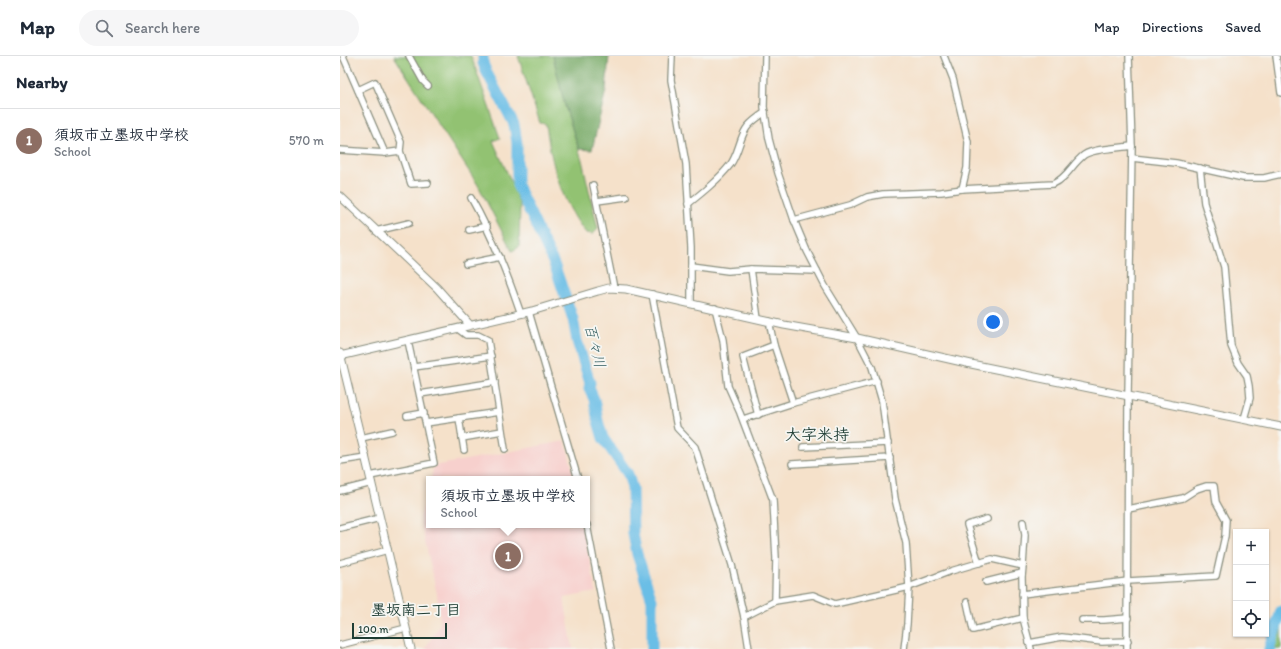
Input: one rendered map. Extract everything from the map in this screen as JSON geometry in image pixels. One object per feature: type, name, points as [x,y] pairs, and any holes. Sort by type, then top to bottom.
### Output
[{"type":"street","points":[[344,56],[385,153]]},
{"type":"street","points":[[409,56],[423,81],[428,86]]},
{"type":"street","points":[[672,56],[671,80],[686,164],[691,266],[691,303]]},
{"type":"street","points":[[765,56],[765,112],[769,139],[778,173],[794,220],[807,251],[825,286],[857,338],[872,367],[882,401],[894,499],[906,543],[909,587],[904,649]]},
{"type":"street","points":[[944,56],[950,68],[968,142],[966,168],[962,188]]},
{"type":"street","points":[[1128,649],[1128,395],[1132,158],[1129,56]]},
{"type":"street","points":[[1276,56],[1281,93]]},
{"type":"street","points":[[358,90],[375,82],[401,142],[400,150],[412,184],[428,183]]},
{"type":"street","points":[[688,204],[706,190],[730,165],[737,154],[740,141],[747,127],[765,112]]},
{"type":"street","points":[[794,220],[830,211],[867,197],[941,192],[962,188],[1053,184],[1064,178],[1085,154],[1091,151],[1132,146]]},
{"type":"street","points":[[340,150],[385,153],[400,150]]},
{"type":"street","points":[[1132,158],[1200,168],[1243,178],[1264,178],[1281,174]]},
{"type":"street","points":[[1200,168],[1204,203],[1224,267],[1231,346],[1238,363],[1247,376],[1249,386],[1250,398],[1244,419]]},
{"type":"street","points":[[593,185],[614,288]]},
{"type":"street","points":[[340,196],[437,288],[470,325]]},
{"type":"street","points":[[471,198],[487,226],[507,273],[521,314]]},
{"type":"street","points":[[596,201],[623,199]]},
{"type":"street","points":[[376,231],[409,223]]},
{"type":"street","points":[[470,230],[487,226]]},
{"type":"street","points":[[466,264],[500,257]]},
{"type":"street","points":[[691,266],[728,271],[751,269],[817,271]]},
{"type":"street","points":[[751,269],[758,319]]},
{"type":"street","points":[[411,649],[366,457],[340,355],[408,341],[521,314],[598,291],[614,288],[652,294],[758,319],[857,338],[971,364],[1281,427]]},
{"type":"street","points":[[652,294],[677,428],[695,447],[732,565],[744,617],[749,649]]},
{"type":"street","points":[[715,308],[723,340],[728,386],[743,420],[773,500],[776,558],[775,601]]},
{"type":"street","points":[[530,311],[577,476]]},
{"type":"street","points":[[769,321],[774,346],[793,403]]},
{"type":"street","points":[[458,329],[466,335],[478,335],[488,340],[505,449]]},
{"type":"street","points":[[340,491],[371,479],[434,463],[408,341]]},
{"type":"street","points":[[758,415],[743,357],[774,346]]},
{"type":"street","points":[[414,367],[491,356]]},
{"type":"street","points":[[743,420],[793,403],[877,381]]},
{"type":"street","points":[[420,394],[495,382]]},
{"type":"street","points":[[426,423],[499,412]]},
{"type":"street","points":[[407,416],[424,413]]},
{"type":"street","points":[[459,418],[464,450]]},
{"type":"street","points":[[361,438],[392,431]]},
{"type":"street","points":[[462,438],[502,431]]},
{"type":"street","points":[[803,446],[888,443]]},
{"type":"street","points":[[340,461],[366,457]]},
{"type":"street","points":[[792,464],[890,458]]},
{"type":"street","points":[[1022,594],[1128,581],[1216,576],[1225,536],[1226,520],[1216,502],[1214,486],[1206,486],[1197,489],[1183,498],[1128,509]]},
{"type":"street","points":[[340,528],[380,518]]},
{"type":"street","points":[[979,562],[967,525],[987,519]]},
{"type":"street","points":[[1023,522],[1025,535],[1022,573],[1023,618],[1030,646],[1062,637],[1102,642],[1128,641]]},
{"type":"street","points":[[588,528],[611,649]]},
{"type":"street","points":[[340,563],[388,550]]},
{"type":"street","points":[[744,617],[775,601],[813,595],[835,604],[909,587],[951,571],[992,559],[1023,566]]},
{"type":"street","points":[[986,582],[1022,573]]},
{"type":"street","points":[[967,602],[973,630],[1023,618]]},
{"type":"street","points":[[1082,620],[1128,618]]},
{"type":"street","points":[[340,645],[406,628]]},
{"type":"shaded area","points":[[565,441],[574,476],[432,476],[434,466]]},
{"type":"shaded area","points":[[426,497],[426,528],[584,528],[596,592],[564,598],[573,649],[425,649],[440,624],[437,594],[420,519]]},
{"type":"green space","points":[[394,56],[471,56],[500,138],[493,141],[520,205],[519,247],[512,251],[478,185]]},
{"type":"green space","points":[[518,56],[553,56],[565,106],[582,160],[598,229],[593,234],[586,233],[577,221],[558,182],[546,124],[540,123]]},
{"type":"green space","points":[[553,56],[609,56],[606,90],[592,150],[579,149],[565,106]]},
{"type":"green space","points":[[1281,623],[1281,649],[1273,649]]},
{"type":"waterway","name":"百々川","points":[[483,56],[483,63],[486,71],[514,124],[517,143],[517,185],[554,264],[573,319],[577,341],[590,383],[589,388],[594,399],[603,438],[628,474],[632,488],[633,534],[637,554],[652,600],[652,649]]},
{"type":"waterway","points":[[1269,649],[1281,611]]},
{"type":"place","name":"須坂市立墨坂中学校","points":[[508,556]]},
{"type":"district","name":"大字米持","points":[[817,434]]},
{"type":"district","name":"墨坂南二丁目","points":[[416,610]]}]
